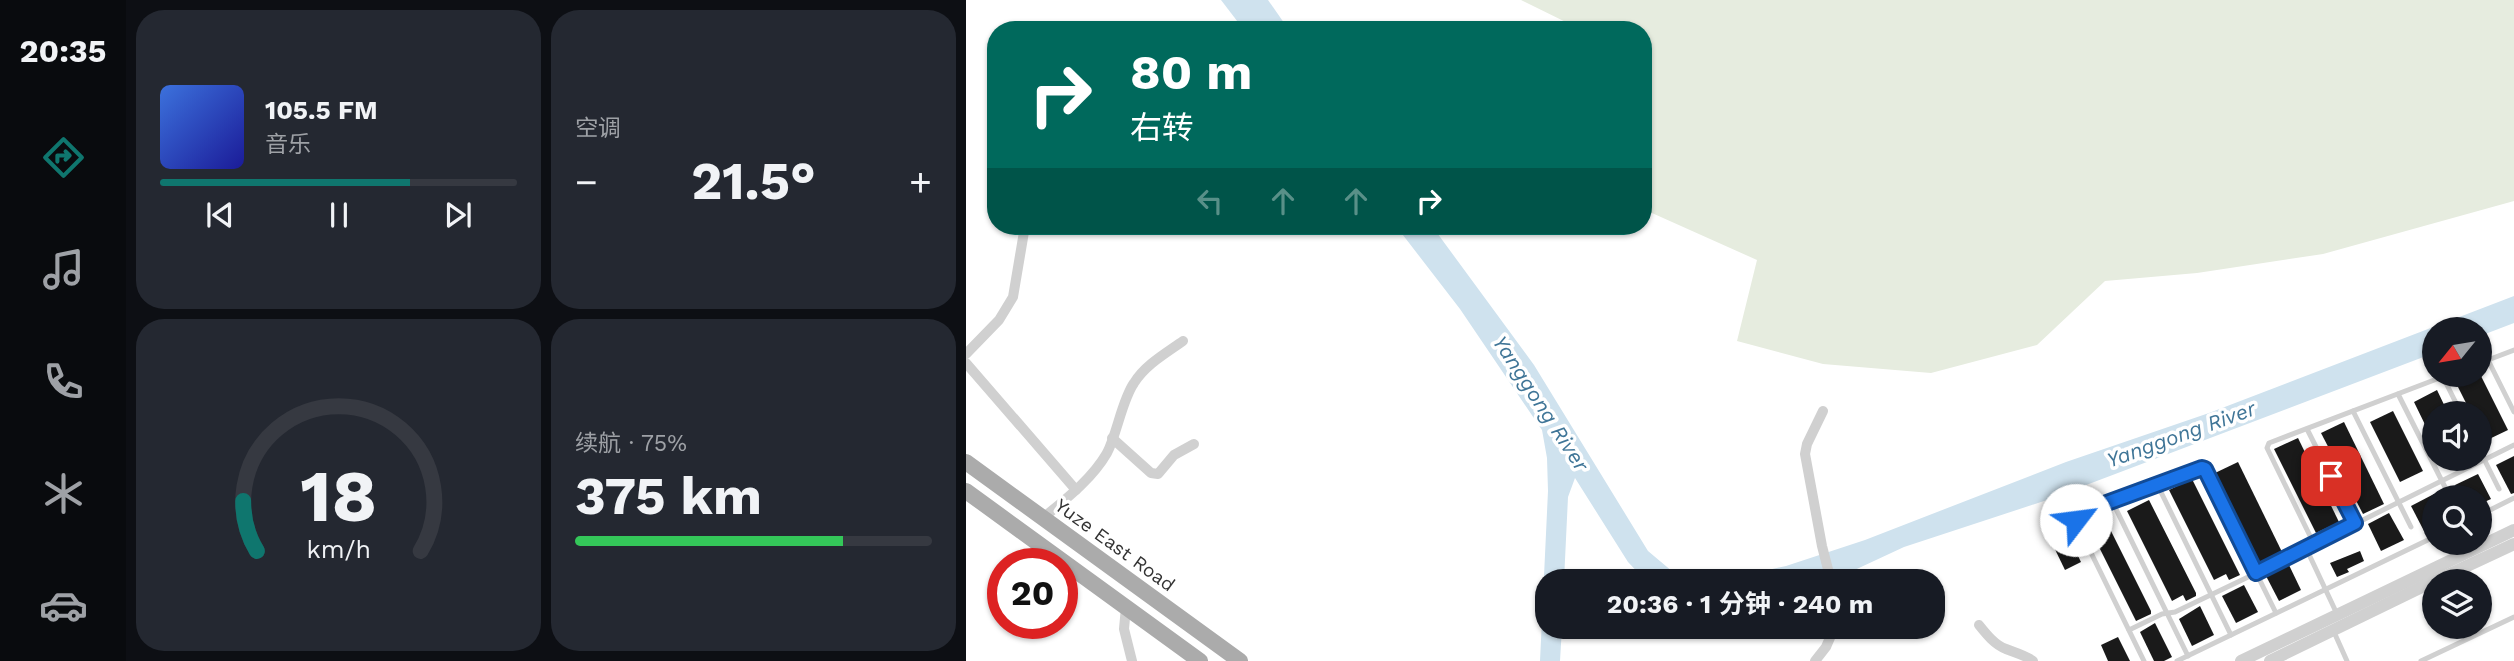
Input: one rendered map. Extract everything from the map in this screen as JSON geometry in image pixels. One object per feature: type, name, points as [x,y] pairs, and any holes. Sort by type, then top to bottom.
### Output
[{"type":"main road","name":"Yuze East Road","points":[[966,462],[1240,661]]},
{"type":"main road","points":[[966,491],[1200,661]]},
{"type":"street","points":[[966,354],[999,320],[1013,297],[1023,235]]},
{"type":"street","points":[[1043,518],[1076,490],[1096,469],[1108,451],[1133,383],[1158,358],[1183,341]]},
{"type":"street","points":[[966,363],[1076,490]]},
{"type":"street","points":[[1823,411],[1805,454],[1828,569]]},
{"type":"street","points":[[1112,438],[1151,473],[1157,474],[1174,455],[1194,444]]},
{"type":"street","points":[[2241,661],[2514,530]]},
{"type":"street","points":[[2461,569],[2514,544]]},
{"type":"street","points":[[2270,661],[2422,587]]},
{"type":"street","points":[[1126,607],[1124,629],[1132,661]]},
{"type":"street","points":[[1979,625],[1989,638],[2003,648],[2023,654],[2034,661]]},
{"type":"street","points":[[1815,661],[1829,639]]},
{"type":"lane","points":[[2492,358],[2514,350]]},
{"type":"lane","points":[[2492,368],[2514,412]]},
{"type":"lane","points":[[2314,544],[2267,448],[2269,443],[2422,385]]},
{"type":"lane","points":[[2398,394],[2444,485]]},
{"type":"lane","points":[[2353,411],[2411,527]]},
{"type":"lane","points":[[2307,429],[2355,523]]},
{"type":"lane","points":[[2492,455],[2514,445]]},
{"type":"lane","points":[[2144,661],[2076,520],[2077,514],[2195,469],[2205,469],[2276,613]]},
{"type":"lane","points":[[2129,630],[2211,595],[2459,471]]},
{"type":"lane","points":[[2490,471],[2499,489]]},
{"type":"lane","points":[[2157,484],[2231,635]]},
{"type":"lane","points":[[2492,508],[2514,498]]},
{"type":"lane","points":[[2112,501],[2188,656]]},
{"type":"lane","points":[[2177,661],[2422,543]]},
{"type":"lane","points":[[2306,548],[2337,614]]},
{"type":"lane","points":[[2421,661],[2514,617]]},
{"type":"lane","points":[[2332,630],[2347,661]]},
{"type":"shaded area","points":[[1521,0],[2514,0],[2514,201],[2323,254],[2197,273],[2105,281],[2037,345],[1931,373],[1823,364],[1737,341],[1757,260],[1652,213],[1652,21],[1564,21]]},
{"type":"water","points":[[1221,0],[1268,0],[1283,21],[1237,21]]},
{"type":"water","name":"Yanggong River","points":[[1403,235],[1439,235],[1534,365],[1648,551],[1669,569],[1635,569],[1575,478],[1568,497],[1565,569],[1544,569],[1548,491],[1547,458],[1542,430],[1460,309]]},
{"type":"water","points":[[2514,296],[2514,323],[2492,331],[2492,317],[2459,317]]},
{"type":"water","name":"Yanggong River","points":[[2422,331],[2422,358],[2044,501],[1904,547],[1857,569],[1773,569],[1865,540],[2066,462],[2209,413]]},
{"type":"water","points":[[1541,639],[1561,639],[1560,661],[1540,661]]},
{"type":"building","points":[[2458,387],[2486,387],[2508,430],[2492,438],[2492,401],[2465,401]]},
{"type":"building","points":[[2437,390],[2442,401],[2422,401],[2422,418],[2414,402]]},
{"type":"building","points":[[2393,411],[2423,471],[2400,482],[2370,422]]},
{"type":"building","points":[[2344,422],[2384,504],[2363,514],[2321,433]]},
{"type":"building","points":[[2298,438],[2339,522],[2316,533],[2274,449]]},
{"type":"building","points":[[2514,456],[2514,493],[2511,494],[2496,465]]},
{"type":"building","points":[[2238,462],[2283,554],[2261,565],[2215,473]]},
{"type":"building","points":[[2478,474],[2484,485],[2455,485]]},
{"type":"building","points":[[2192,479],[2240,575],[2229,580],[2226,574],[2214,580],[2169,490]]},
{"type":"building","points":[[2149,500],[2196,593],[2196,596],[2186,601],[2183,595],[2172,601],[2127,511]]},
{"type":"building","points":[[2422,500],[2422,527],[2411,506]]},
{"type":"building","points":[[2101,511],[2151,611],[2151,614],[2136,621],[2085,519]]},
{"type":"building","points":[[2389,513],[2404,540],[2381,551],[2368,524]]},
{"type":"building","points":[[2065,529],[2081,562],[2065,570],[2049,537]]},
{"type":"building","points":[[2360,551],[2364,561],[2337,577],[2330,563]]},
{"type":"building","points":[[2288,563],[2301,590],[2279,601],[2265,574]]},
{"type":"building","points":[[2244,585],[2258,612],[2236,623],[2222,596]]},
{"type":"building","points":[[2200,606],[2214,635],[2192,646],[2179,619]]},
{"type":"building","points":[[2155,623],[2172,657],[2164,661],[2154,661],[2140,632]]},
{"type":"building","points":[[2118,637],[2130,661],[2108,661],[2101,645]]},
{"type":"route","points":[[2076,520],[2077,514],[2202,468],[2205,469],[2256,573],[2355,523],[2331,476]]}]
